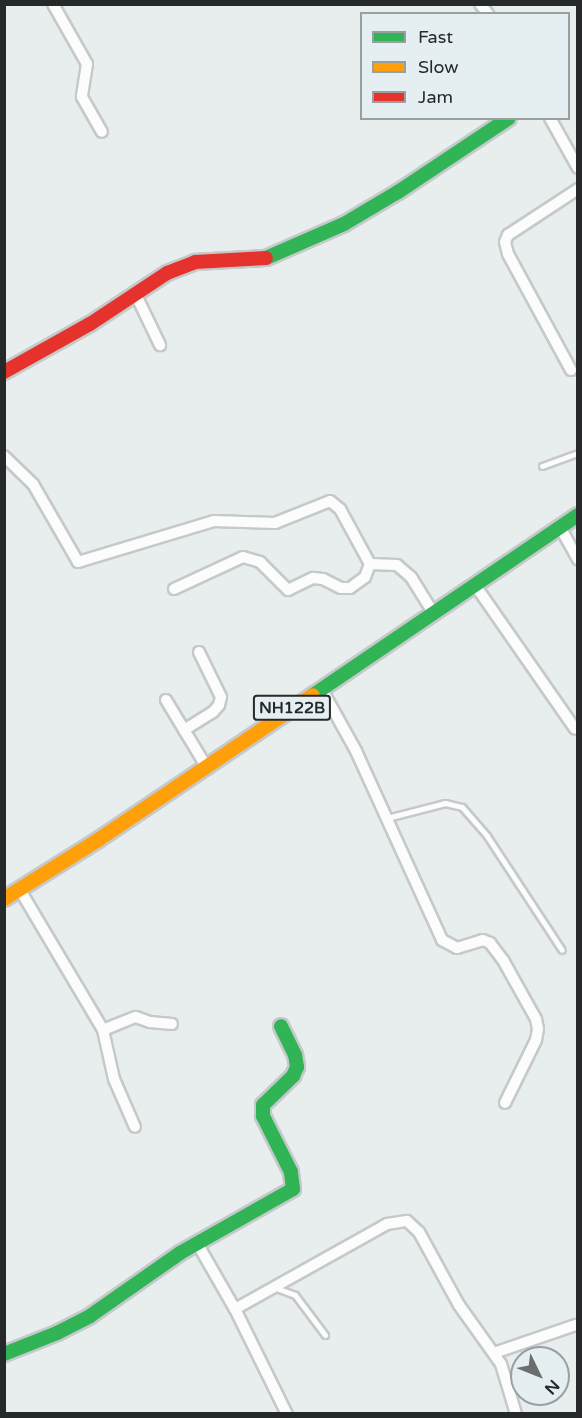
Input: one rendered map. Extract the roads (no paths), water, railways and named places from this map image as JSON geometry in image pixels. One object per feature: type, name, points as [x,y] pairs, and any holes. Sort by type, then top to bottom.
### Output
[{"type":"main road","points":[[4,372],[74,334],[167,273],[195,262],[252,261],[285,252],[370,209],[506,120]]},
{"type":"main road","name":"NH122B","points":[[4,899],[21,890],[434,614],[578,515]]},
{"type":"main road","points":[[4,1354],[57,1333],[90,1316],[197,1243],[285,1196],[292,1189],[294,1181],[291,1172],[263,1116],[263,1105],[293,1076],[297,1067],[295,1055],[281,1026]]},
{"type":"street","points":[[53,4],[87,64],[82,97],[102,132]]},
{"type":"street","points":[[551,120],[576,160]]},
{"type":"street","points":[[571,370],[508,254],[505,242],[515,230],[578,189]]},
{"type":"street","points":[[135,293],[160,345]]},
{"type":"street","points":[[4,456],[33,484],[78,562],[214,521],[275,523],[322,502],[330,501],[340,509],[370,564],[365,577],[350,588],[341,588],[323,579],[313,578],[288,590],[260,562],[243,557],[174,589]]},
{"type":"street","points":[[560,527],[578,559]]},
{"type":"street","points":[[370,564],[397,566],[407,572],[434,614]]},
{"type":"street","points":[[475,585],[575,729]]},
{"type":"street","points":[[184,729],[213,712],[219,705],[221,697],[199,652]]},
{"type":"street","points":[[321,688],[356,752],[442,940],[449,946],[457,948],[483,940],[490,943],[536,1019],[538,1029],[536,1040],[505,1103]]},
{"type":"street","points":[[166,700],[206,766]]},
{"type":"street","points":[[21,890],[103,1030],[114,1079],[135,1127]]},
{"type":"street","points":[[103,1030],[136,1017],[150,1022],[172,1024]]},
{"type":"street","points":[[235,1309],[387,1224],[407,1221],[419,1232],[459,1305],[494,1353],[510,1384],[516,1413]]},
{"type":"street","points":[[197,1243],[235,1309],[287,1413]]},
{"type":"street","points":[[494,1353],[576,1325]]},
{"type":"lane","points":[[542,466],[578,453]]},
{"type":"lane","points":[[387,818],[445,803],[462,807],[487,836],[562,950]]},
{"type":"lane","points":[[274,1287],[289,1290],[296,1295],[325,1335]]}]
